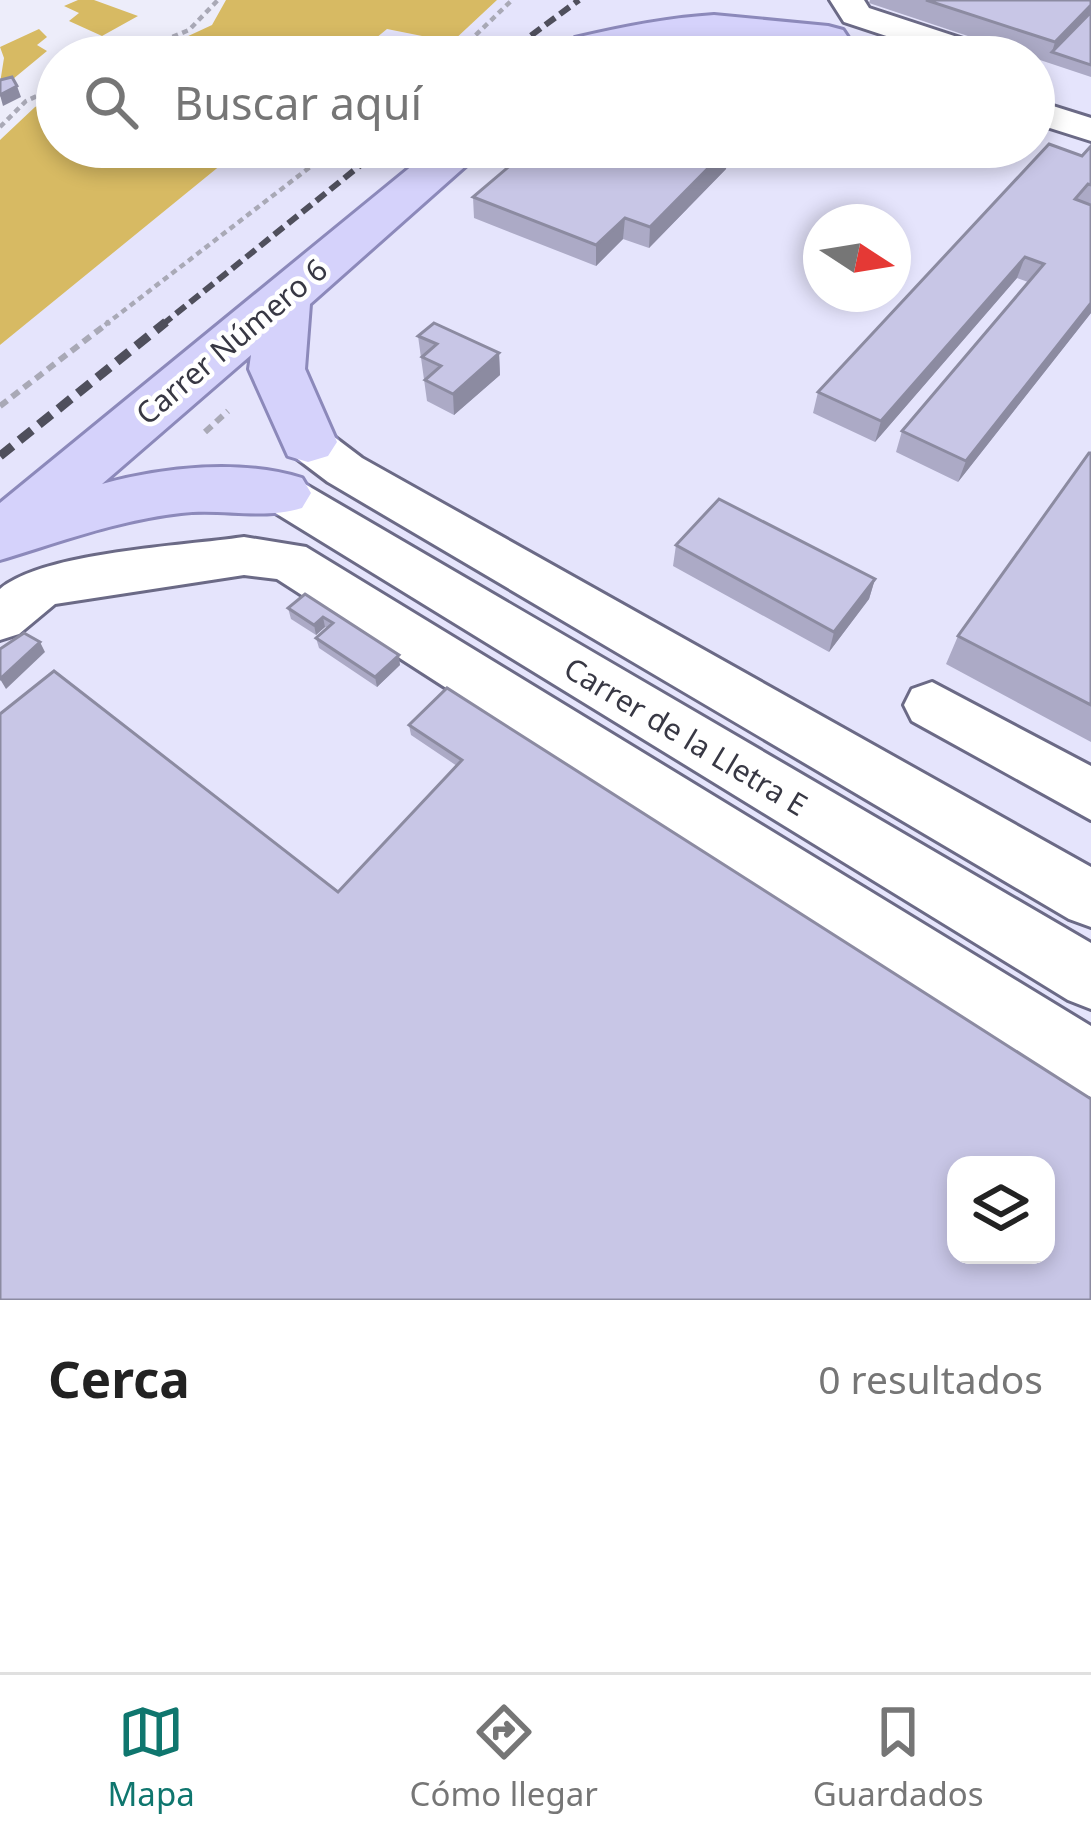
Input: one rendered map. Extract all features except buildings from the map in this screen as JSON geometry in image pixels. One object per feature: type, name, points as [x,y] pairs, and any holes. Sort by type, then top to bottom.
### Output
[{"type":"main road","points":[[604,36],[650,0]]},
{"type":"main road","points":[[713,0],[819,36]]},
{"type":"main road","points":[[774,0],[824,36]]},
{"type":"main road","points":[[649,36],[714,28],[797,36]]},
{"type":"main road","name":"Carrer Número 6","points":[[2,536],[188,412],[285,294],[438,168]]},
{"type":"main road","points":[[285,294],[277,369],[295,468]]},
{"type":"main road","points":[[188,412],[194,442],[295,468]]},
{"type":"main road","points":[[2,536],[134,497],[295,468]]},
{"type":"street","points":[[847,0],[856,14],[922,36]]},
{"type":"street","points":[[1055,117],[1091,130]]},
{"type":"street","name":"Carrer de la Lletra E","points":[[295,468],[345,470],[1091,899]]},
{"type":"street","name":"Carrer de la Lletra E","points":[[295,468],[1091,979]]},
{"type":"street","points":[[0,619],[34,590],[55,584],[244,556],[289,561],[1091,1064]]},
{"type":"street","points":[[932,705],[1091,795]]},
{"type":"path","points":[[180,36],[201,23],[218,0]]},
{"type":"path","points":[[475,36],[512,0]]},
{"type":"path","points":[[0,128],[36,97]]},
{"type":"path","points":[[0,406],[309,168]]},
{"type":"path","points":[[188,412],[228,412]]},
{"type":"shaded area","points":[[94,0],[138,16],[102,36],[69,21],[79,13],[64,6]]},
{"type":"shaded area","points":[[226,0],[497,0],[458,36],[387,29],[378,36],[188,36],[212,25]]},
{"type":"shaded area","points":[[497,0],[1091,0],[1091,1300],[0,1300],[0,345],[217,168],[1055,168],[1055,36],[458,36]]},
{"type":"shaded area","points":[[39,29],[46,36],[36,36],[36,60],[7,84],[0,83],[4,58],[0,47]]},
{"type":"shaded area","points":[[387,29],[422,36],[378,36]]},
{"type":"shaded area","points":[[35,107],[36,168],[217,168],[0,345],[0,140]]},
{"type":"railway","points":[[530,36],[579,0]]},
{"type":"railway","points":[[162,325],[357,168]]},
{"type":"railway","points":[[0,456],[166,322]]}]
